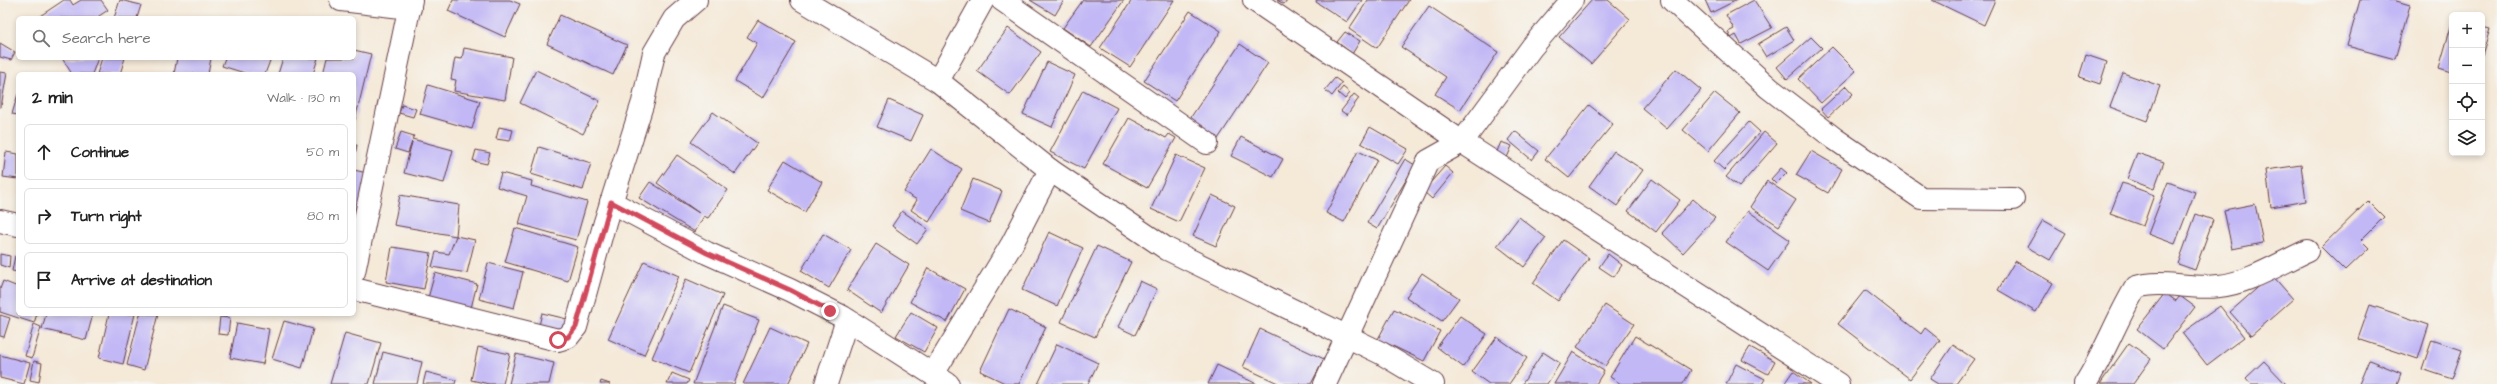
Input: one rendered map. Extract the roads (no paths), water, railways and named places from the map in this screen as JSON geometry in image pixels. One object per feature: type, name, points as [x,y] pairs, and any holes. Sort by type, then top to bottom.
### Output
[{"type":"street","points":[[341,0],[411,4],[356,263]]},
{"type":"street","points":[[356,290],[558,340],[568,337],[576,327],[611,202],[643,102],[654,53],[674,19],[696,0]]},
{"type":"street","points":[[802,0],[938,81],[1050,170],[1167,249],[1346,336],[1433,384]]},
{"type":"street","points":[[938,81],[983,0]]},
{"type":"street","points":[[1002,0],[1207,142]]},
{"type":"street","points":[[1254,0],[1462,142],[1837,384]]},
{"type":"street","points":[[1325,384],[1428,161],[1462,142],[1532,47],[1572,0]]},
{"type":"street","points":[[1672,0],[1769,88],[1835,139],[1921,198],[2013,199]]},
{"type":"street","points":[[611,202],[707,253],[790,290],[847,320],[940,379],[1050,170]]},
{"type":"street","points":[[0,221],[16,225]]},
{"type":"street","points":[[2085,384],[2097,366],[2123,309],[2136,287],[2148,283],[2161,283],[2195,288],[2220,286],[2244,279],[2307,251]]},
{"type":"street","points":[[826,384],[847,320]]}]
